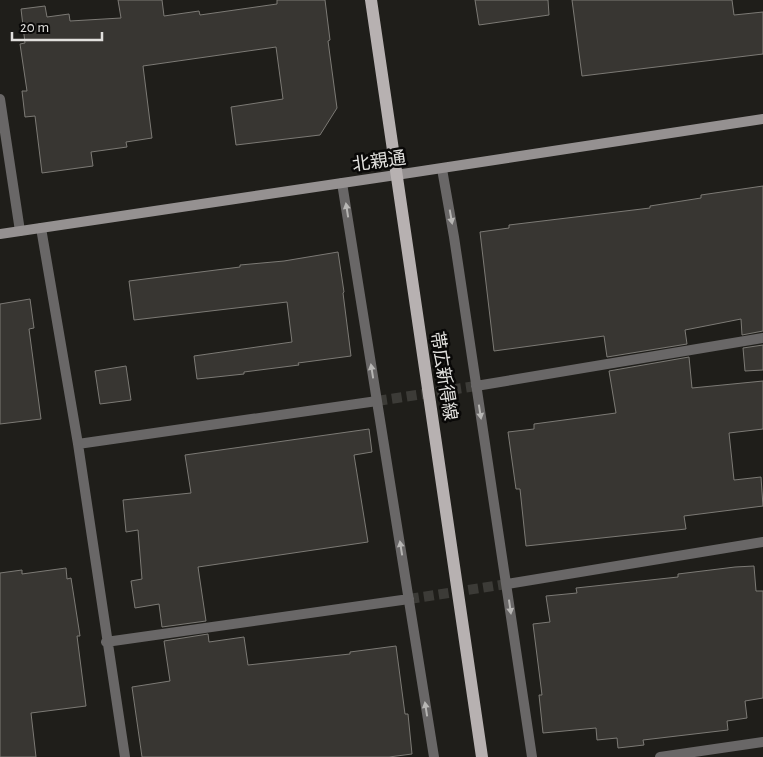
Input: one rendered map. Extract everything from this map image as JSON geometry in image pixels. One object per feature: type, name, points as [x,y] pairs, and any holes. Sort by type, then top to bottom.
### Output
[{"type":"main road","name":"帯広新得線","points":[[372,0],[396,176],[482,753]]},
{"type":"street","points":[[0,99],[20,231]]},
{"type":"street","name":"北親通","points":[[0,234],[396,176],[763,119]]},
{"type":"street","points":[[442,168],[532,757]]},
{"type":"street","points":[[342,183],[434,757]]},
{"type":"street","points":[[41,228],[78,444],[106,642],[125,757]]},
{"type":"street","points":[[476,386],[763,338]]},
{"type":"street","points":[[78,444],[377,401]]},
{"type":"street","points":[[507,584],[763,542]]},
{"type":"street","points":[[106,642],[409,599]]},
{"type":"street","points":[[660,757],[763,742]]},
{"type":"building","points":[[118,0],[162,0],[164,16],[199,11],[200,15],[277,4],[277,0],[325,0],[330,40],[328,41],[337,108],[320,135],[236,145],[231,107],[283,99],[276,47],[143,66],[152,138],[126,142],[127,147],[91,152],[93,166],[42,173],[35,116],[25,117],[22,91],[27,91],[20,44],[25,43],[21,9],[45,6],[47,17],[69,14],[70,21],[121,18]]},
{"type":"building","points":[[475,0],[548,0],[549,15],[479,25]]},
{"type":"building","points":[[572,0],[732,0],[734,15],[763,12],[763,54],[582,76]]},
{"type":"building","points":[[763,186],[763,331],[742,335],[741,319],[685,330],[687,344],[607,357],[604,336],[494,351],[480,232],[509,228],[509,225],[650,208],[650,206],[701,198],[701,195]]},
{"type":"building","points":[[338,252],[351,356],[244,372],[244,374],[197,379],[194,356],[292,342],[287,302],[134,320],[129,281]]},
{"type":"building","points":[[30,299],[34,328],[29,329],[41,419],[0,424],[0,304]]},
{"type":"building","points":[[763,345],[763,370],[745,371],[743,348]]},
{"type":"building","points":[[689,357],[692,388],[763,381],[763,429],[729,433],[734,480],[761,477],[763,506],[684,516],[686,529],[526,546],[520,489],[516,489],[508,432],[534,429],[534,424],[616,413],[609,371]]},
{"type":"building","points":[[126,366],[131,400],[100,404],[95,371]]},
{"type":"building","points":[[369,429],[372,452],[354,455],[368,542],[198,567],[206,621],[162,627],[159,604],[135,608],[131,581],[142,579],[138,530],[126,532],[123,500],[191,493],[185,455]]},
{"type":"building","points":[[754,566],[756,591],[763,591],[763,698],[745,701],[747,718],[727,721],[728,730],[643,740],[644,745],[618,748],[617,738],[597,740],[596,728],[543,733],[539,695],[542,695],[533,624],[550,622],[546,596],[577,593],[576,588],[678,577],[678,574]]},
{"type":"building","points":[[66,568],[67,579],[71,578],[80,636],[77,636],[86,706],[31,713],[36,757],[0,757],[0,573],[22,570],[22,574]]},
{"type":"building","points":[[208,634],[209,642],[244,637],[248,665],[350,654],[350,652],[396,646],[405,714],[408,714],[412,754],[389,757],[142,757],[132,687],[170,681],[164,641]]},
{"type":"tunnel","points":[[377,401],[476,386]]},
{"type":"tunnel","points":[[409,599],[507,584]]}]
